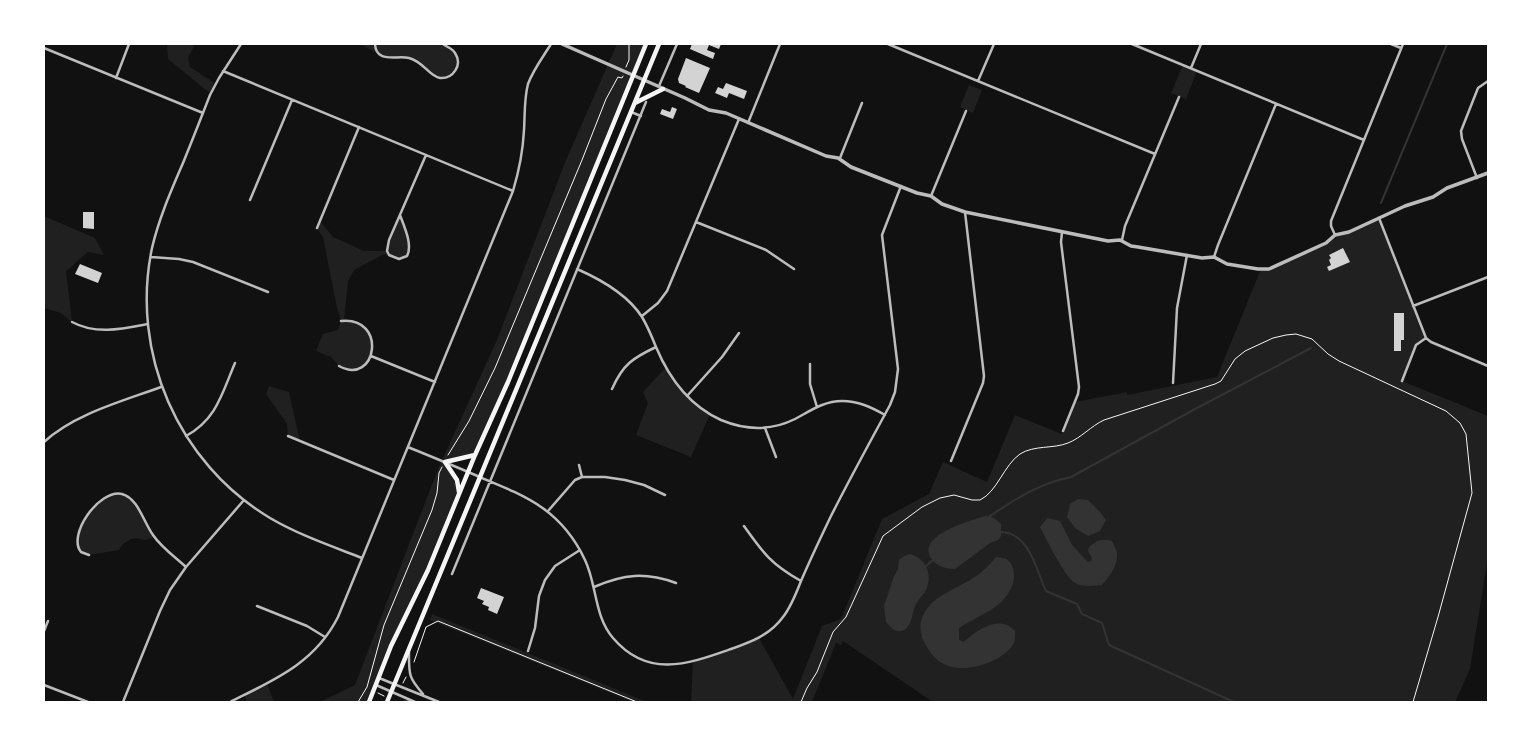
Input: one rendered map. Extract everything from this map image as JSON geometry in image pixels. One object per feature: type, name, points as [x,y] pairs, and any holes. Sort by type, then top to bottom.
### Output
[{"type":"main road","points":[[369,702],[391,646],[428,570],[468,472],[521,353],[632,75],[646,44]]},
{"type":"main road","points":[[387,702],[659,44]]},
{"type":"main road","points":[[635,103],[661,88]]},
{"type":"main road","points":[[459,493],[457,480],[444,462],[475,456]]},
{"type":"street","points":[[116,78],[129,44]]},
{"type":"street","points":[[241,44],[210,95],[160,218],[147,283],[148,324],[153,358],[172,412],[186,436],[209,467],[244,500],[270,518],[287,527],[362,558]]},
{"type":"street","points":[[375,44],[377,52],[383,57],[411,59],[423,65],[433,75],[441,78],[453,74],[458,64],[458,58],[454,51],[443,44]]},
{"type":"street","points":[[230,702],[294,668],[311,653],[325,637],[338,617],[513,191],[523,141],[528,86],[534,72],[551,44]]},
{"type":"street","points":[[562,44],[708,110],[726,113],[829,157],[840,158],[848,166],[919,194],[932,196],[942,204],[964,212],[1108,241],[1122,240],[1134,246],[1202,258],[1214,257],[1227,264],[1258,269],[1269,269],[1326,243],[1335,235],[1349,232],[1405,206],[1433,197],[1447,188],[1488,174]]},
{"type":"street","points":[[661,88],[677,44]]},
{"type":"street","points":[[748,123],[780,44]]},
{"type":"street","points":[[888,44],[1155,154]]},
{"type":"street","points":[[978,82],[994,44]]},
{"type":"street","points":[[1132,44],[1364,140]]},
{"type":"street","points":[[1191,68],[1201,44]]},
{"type":"street","points":[[1391,44],[1401,48]]},
{"type":"street","points":[[1335,235],[1331,226],[1331,220],[1403,44]]},
{"type":"street","points":[[44,48],[203,113]]},
{"type":"street","points":[[223,72],[513,191]]},
{"type":"street","points":[[1477,178],[1462,139],[1461,131],[1478,88],[1488,81]]},
{"type":"street","points":[[1122,240],[1125,226],[1179,98]]},
{"type":"street","points":[[250,200],[292,100]]},
{"type":"street","points":[[452,574],[646,102]]},
{"type":"street","points":[[840,158],[862,103]]},
{"type":"street","points":[[1214,257],[1276,104]]},
{"type":"street","points":[[932,196],[966,111]]},
{"type":"street","points":[[631,112],[640,116]]},
{"type":"street","points":[[642,316],[658,303],[667,291],[739,119]]},
{"type":"street","points":[[317,228],[359,127]]},
{"type":"street","points":[[400,215],[409,249],[407,256],[399,259],[390,257],[387,251],[389,240],[426,155]]},
{"type":"street","points":[[408,447],[524,495],[548,511],[568,531],[580,550],[594,586],[597,608],[601,619],[609,632],[630,654],[646,661],[660,664],[678,665],[693,662],[719,653],[764,635],[774,628],[783,618],[792,602],[830,518],[896,392],[898,369],[882,235],[901,186]]},
{"type":"street","points":[[951,461],[983,383],[984,376],[964,212]]},
{"type":"street","points":[[1379,218],[1426,338],[1431,342],[1488,366]]},
{"type":"street","points":[[696,222],[766,250],[794,269]]},
{"type":"street","points":[[1062,232],[1061,242],[1079,387],[1078,394],[1063,431]]},
{"type":"street","points":[[1173,383],[1177,308],[1187,255]]},
{"type":"street","points":[[151,257],[179,259],[193,262],[268,292]]},
{"type":"street","points":[[577,270],[610,286],[626,299],[642,316],[670,374],[687,396],[705,411],[727,422],[744,427],[765,428],[794,420],[817,407],[837,401],[849,401],[865,405],[885,415]]},
{"type":"street","points":[[1413,306],[1488,276]]},
{"type":"street","points":[[339,366],[346,370],[361,368],[371,356],[373,347],[371,339],[365,328],[355,322],[341,321]]},
{"type":"street","points":[[72,322],[85,328],[100,330],[118,329],[148,324]]},
{"type":"street","points":[[687,396],[722,357],[738,333]]},
{"type":"street","points":[[1402,381],[1416,345],[1426,338]]},
{"type":"street","points":[[612,389],[618,375],[626,366],[634,359],[656,347]]},
{"type":"street","points":[[371,356],[435,382]]},
{"type":"street","points":[[186,436],[201,426],[213,413],[235,363]]},
{"type":"street","points":[[810,364],[810,384],[817,407]]},
{"type":"street","points":[[44,440],[66,425],[84,416],[162,387]]},
{"type":"street","points":[[765,428],[776,457]]},
{"type":"street","points":[[288,436],[394,480]]},
{"type":"street","points":[[579,465],[582,477]]},
{"type":"street","points":[[548,511],[575,480],[582,477],[605,477],[625,480],[644,485],[665,495]]},
{"type":"street","points":[[89,555],[81,552],[78,546],[79,533],[86,519],[92,509],[101,500],[111,494],[120,494],[128,497],[134,502],[154,537],[186,567]]},
{"type":"street","points":[[122,702],[165,600],[186,567],[244,500]]},
{"type":"street","points":[[744,526],[769,559],[784,571],[801,581]]},
{"type":"street","points":[[528,652],[534,628],[539,596],[545,580],[556,566],[580,550]]},
{"type":"street","points":[[594,586],[614,579],[633,576],[654,576],[676,583]]},
{"type":"street","points":[[257,606],[307,626],[325,637]]},
{"type":"street","points":[[44,631],[48,621]]},
{"type":"street","points":[[410,647],[409,673],[414,683],[424,695]]},
{"type":"street","points":[[379,678],[439,702]]},
{"type":"street","points":[[44,685],[88,702]]},
{"type":"street","points":[[376,685],[414,701]]},
{"type":"street","points":[[406,702],[414,701]]},
{"type":"path","points":[[626,67],[629,60],[628,44]]},
{"type":"path","points":[[358,702],[366,689],[384,625],[432,510],[437,494],[439,473],[469,421],[495,368],[585,154],[606,99],[618,77],[622,78],[622,76]]},
{"type":"path","points":[[800,702],[817,672],[833,632],[846,617],[882,538],[924,505],[943,497],[957,495],[972,500],[980,500],[987,495],[1012,461],[1024,452],[1070,443],[1104,420],[1215,384],[1221,381],[1235,359],[1245,351],[1281,335],[1290,334],[1305,336],[1312,339],[1335,358],[1446,411],[1460,423],[1466,434],[1471,495],[1413,702]]},
{"type":"path","points":[[438,621],[636,702]]},
{"type":"shaded area","points":[[167,44],[195,44],[188,58],[190,67],[216,84],[211,94],[168,59]]},
{"type":"shaded area","points":[[359,44],[443,44],[451,49],[455,54],[457,60],[456,69],[446,77],[436,77],[425,67],[411,59],[389,58]]},
{"type":"shaded area","points":[[617,44],[646,44],[508,382],[475,455],[445,462],[457,480],[459,493],[428,570],[391,646],[369,702],[320,702],[355,685],[438,469],[497,340],[566,160]]},
{"type":"shaded area","points":[[1183,65],[1197,71],[1186,99],[1171,93]]},
{"type":"shaded area","points":[[969,85],[982,90],[973,113],[960,107]]},
{"type":"shaded area","points":[[44,215],[95,238],[104,255],[88,252],[66,271],[72,322],[61,313],[44,308]]},
{"type":"shaded area","points":[[400,215],[408,242],[408,254],[399,259],[388,254],[382,255],[354,270],[348,281],[344,320],[355,322],[368,331],[373,347],[371,356],[361,367],[355,370],[346,370],[339,366],[331,357],[316,351],[323,334],[338,330],[341,321],[323,237],[317,228],[320,221],[333,237],[364,251],[387,251]]},
{"type":"shaded area","points":[[1379,218],[1426,338],[1418,343],[1402,381],[1488,416],[1488,557],[1470,669],[1455,702],[933,702],[843,641],[841,645],[836,643],[812,702],[691,702],[693,662],[759,638],[793,699],[822,626],[841,619],[882,519],[929,494],[943,462],[987,482],[1015,415],[1062,434],[1075,402],[1127,392],[1127,395],[1217,377],[1261,269],[1269,269],[1326,243],[1331,237]]},
{"type":"shaded area","points":[[666,367],[685,393],[710,414],[691,457],[636,435],[648,403],[643,392]]},
{"type":"shaded area","points":[[269,386],[289,392],[300,442],[288,436],[287,424],[266,394]]},
{"type":"shaded area","points":[[111,494],[125,495],[134,502],[154,537],[145,540],[136,538],[131,539],[123,544],[119,550],[89,555],[81,552],[77,542],[79,533],[86,519],[92,509]]},
{"type":"shaded area","points":[[1078,499],[1088,500],[1106,520],[1100,531],[1088,536],[1075,528],[1067,517],[1070,504]]},
{"type":"shaded area","points":[[985,516],[994,518],[1001,524],[1001,536],[998,540],[990,543],[955,569],[943,567],[933,561],[929,552],[930,544],[936,537],[956,526]]},
{"type":"shaded area","points":[[1047,518],[1060,521],[1072,545],[1088,562],[1091,561],[1092,558],[1088,551],[1089,547],[1097,541],[1112,541],[1117,553],[1115,567],[1102,585],[1092,586],[1075,583],[1066,573],[1040,527]]},
{"type":"shaded area","points":[[910,554],[916,556],[924,563],[927,568],[929,579],[925,592],[915,606],[909,626],[904,630],[897,631],[886,622],[884,606],[894,576],[898,569],[899,560]]},
{"type":"shaded area","points":[[996,557],[1007,560],[1012,565],[1014,574],[1012,587],[1005,598],[995,608],[959,628],[959,640],[964,642],[975,633],[988,626],[1002,624],[1009,626],[1015,631],[1014,643],[1002,656],[982,665],[962,668],[944,664],[932,654],[922,638],[920,624],[925,612],[930,605],[944,594],[979,574]]},
{"type":"shaded area","points":[[432,614],[647,702],[633,702],[430,620]]},
{"type":"shaded area","points":[[267,683],[274,702],[247,702],[244,695]]},
{"type":"building","points":[[692,44],[721,44],[719,49],[709,45],[707,50],[715,53],[713,59],[690,49]]},
{"type":"building","points":[[686,58],[710,68],[699,93],[679,83],[678,79]]},
{"type":"building","points":[[726,83],[747,91],[744,99],[729,93],[727,98],[715,93],[718,87],[723,89]]},
{"type":"building","points":[[672,107],[677,109],[673,119],[660,114],[662,109],[670,112]]},
{"type":"building","points":[[83,212],[94,212],[94,229],[83,228]]},
{"type":"building","points":[[1343,248],[1350,262],[1329,271],[1327,267],[1331,265],[1329,260],[1331,258],[1329,255]]},
{"type":"building","points":[[80,264],[102,273],[98,283],[75,274]]},
{"type":"building","points":[[1394,313],[1404,313],[1404,340],[1401,340],[1401,351],[1394,351]]},
{"type":"building","points":[[481,588],[504,597],[497,614],[488,610],[489,607],[482,604],[484,601],[477,598]]},
{"type":"waterway","points":[[1381,203],[1447,44]]},
{"type":"waterway","points":[[990,516],[1028,492],[1071,477],[1311,348]]},
{"type":"waterway","points":[[1001,532],[1011,534],[1019,539],[1025,546],[1031,554],[1046,591],[1077,604],[1082,614],[1102,623],[1109,645],[1234,702]]},
{"type":"waterway","points":[[926,566],[933,560]]}]
